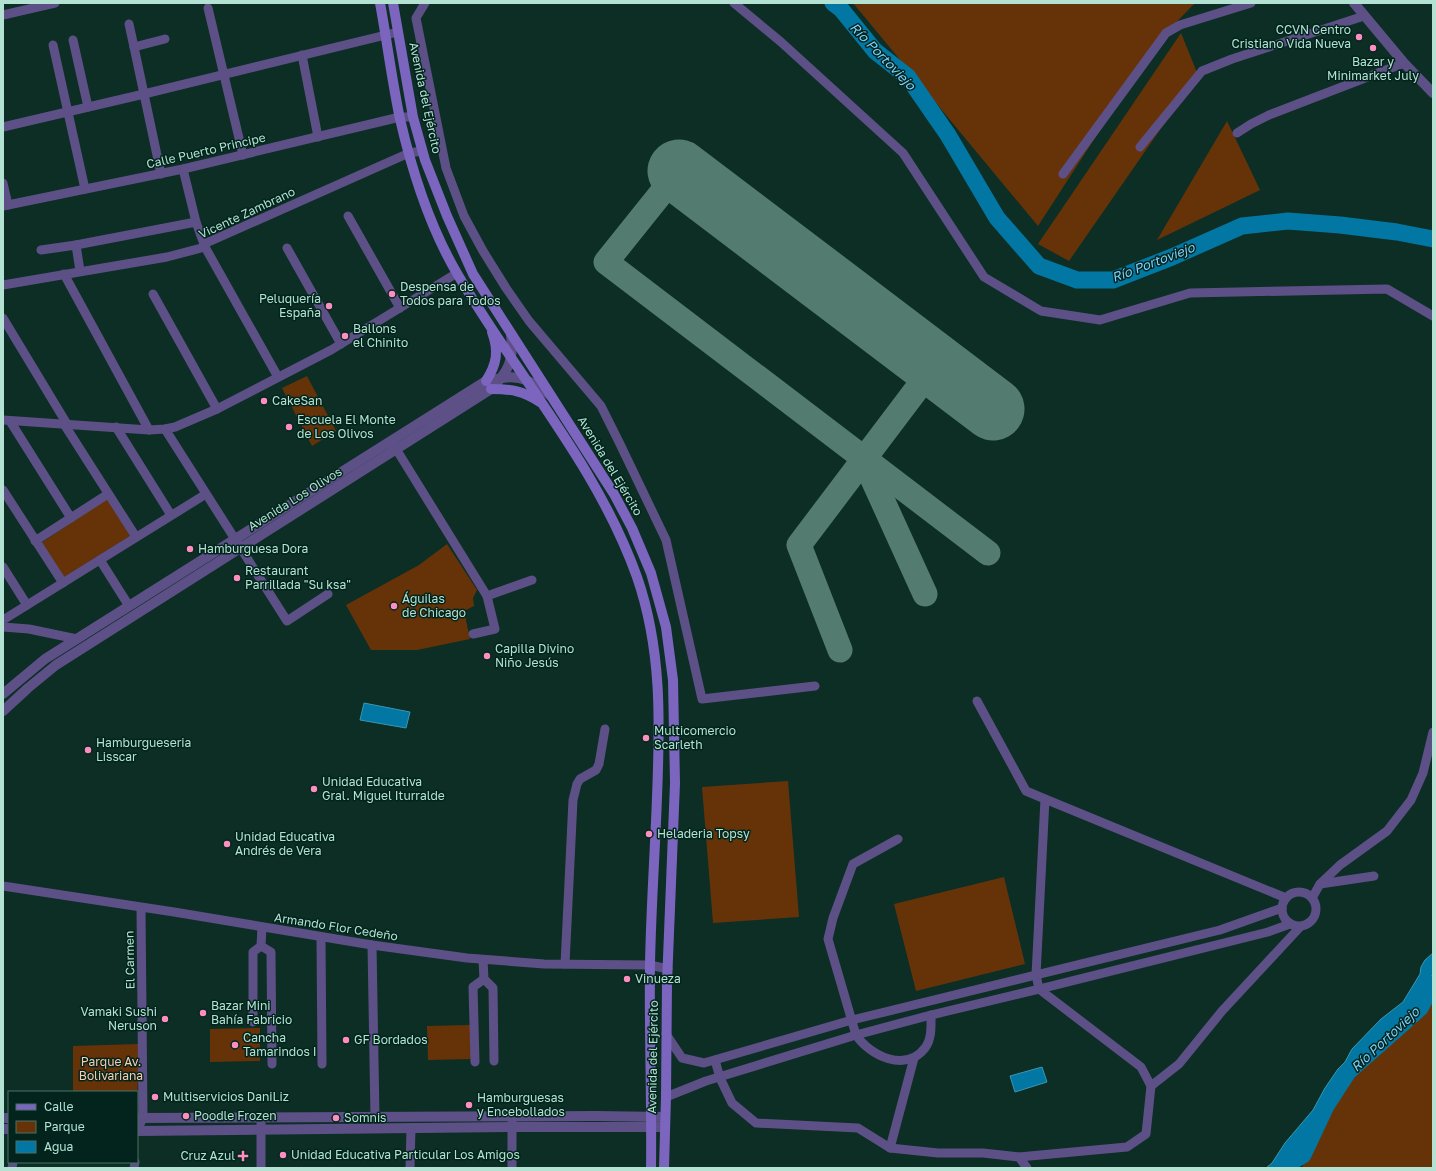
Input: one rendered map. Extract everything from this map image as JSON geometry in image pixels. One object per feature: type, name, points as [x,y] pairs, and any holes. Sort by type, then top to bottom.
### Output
[{"type":"main road","name":"Avenida del Ejército","points":[[380,3],[400,117],[409,153],[430,219],[457,273],[577,455],[602,499],[624,543],[638,580],[651,632],[656,659],[660,735],[650,965],[652,1127],[651,1168]]},
{"type":"main road","name":"Avenida del Ejército","points":[[393,3],[413,117],[422,151],[447,216],[473,274],[611,488],[632,528],[651,573],[666,627],[673,680],[675,783],[666,1034],[664,1168]]},
{"type":"main road","points":[[488,321],[495,342],[496,356],[489,385],[519,391],[531,396],[543,404]]},
{"type":"street","points":[[3,15],[55,3]]},
{"type":"street","points":[[425,3],[416,18],[446,168],[464,216],[482,251],[506,288],[529,321],[601,406],[620,444],[666,540],[702,698],[815,686]]},
{"type":"street","points":[[734,3],[781,42],[903,153],[984,277],[1041,311],[1100,320],[1190,292],[1387,289],[1433,316]]},
{"type":"street","points":[[1063,174],[1166,33],[1180,25],[1251,3]]},
{"type":"street","points":[[1354,3],[1404,63],[1433,93]]},
{"type":"street","points":[[208,8],[243,155]]},
{"type":"street","points":[[1140,147],[1202,72],[1232,59],[1364,16]]},
{"type":"street","points":[[129,24],[161,174]]},
{"type":"street","points":[[3,127],[398,32]]},
{"type":"street","points":[[134,47],[165,39]]},
{"type":"street","points":[[73,40],[88,107]]},
{"type":"street","points":[[52,45],[85,189]]},
{"type":"street","points":[[302,54],[318,137]]},
{"type":"street","points":[[1238,133],[1251,124],[1269,115],[1404,63]]},
{"type":"street","name":"Calle Puerto Principe","points":[[6,206],[161,174],[400,117],[413,117]]},
{"type":"street","name":"Vicente Zambrano","points":[[3,285],[167,257],[205,245],[409,153],[422,151]]},
{"type":"street","points":[[183,169],[196,222],[205,245],[278,377]]},
{"type":"street","points":[[3,182],[6,206]]},
{"type":"street","points":[[348,216],[400,308]]},
{"type":"street","points":[[41,250],[76,245],[196,222]]},
{"type":"street","points":[[76,245],[80,271]]},
{"type":"street","points":[[287,248],[342,344]]},
{"type":"street","points":[[6,420],[148,430],[165,429],[186,423],[217,409],[342,344],[457,273]]},
{"type":"street","points":[[64,274],[148,430]]},
{"type":"street","points":[[152,294],[217,409]]},
{"type":"street","points":[[3,318],[108,494],[136,537]]},
{"type":"street","points":[[503,378],[511,357],[511,334]]},
{"type":"street","name":"Avenida Los Olivos","points":[[3,711],[56,665],[238,544],[489,385],[503,378],[516,377],[526,379]]},
{"type":"street","points":[[526,379],[553,397]]},
{"type":"street","points":[[6,420],[71,518]]},
{"type":"street","points":[[116,428],[171,515]]},
{"type":"street","points":[[165,429],[287,620],[328,594]]},
{"type":"street","points":[[394,446],[487,596],[494,629],[474,634]]},
{"type":"street","points":[[3,490],[63,583]]},
{"type":"street","points":[[36,541],[108,494]]},
{"type":"street","points":[[3,620],[206,494]]},
{"type":"street","name":"Avenida Los Olivos","points":[[3,694],[46,660],[77,639],[129,606],[238,544]]},
{"type":"street","points":[[100,560],[129,606]]},
{"type":"street","points":[[3,567],[27,605]]},
{"type":"street","points":[[487,596],[532,580]]},
{"type":"street","points":[[3,628],[29,629],[77,639]]},
{"type":"street","points":[[977,700],[1026,791],[1286,898]]},
{"type":"street","points":[[565,964],[573,800],[577,784],[580,779],[596,770],[599,764],[605,729]]},
{"type":"street","points":[[1312,898],[1320,884],[1340,865],[1387,831],[1411,800],[1423,773],[1433,732]]},
{"type":"street","points":[[715,1060],[720,1078],[732,1103],[756,1123],[858,1128],[890,1148],[938,1153],[983,1153],[1019,1157],[1127,1147],[1146,1134],[1151,1086],[1141,1066],[1039,989],[1036,975],[1045,799]]},
{"type":"street","points":[[898,839],[854,864],[831,925],[828,939],[856,1035],[863,1044],[875,1054],[896,1061],[914,1058]]},
{"type":"street","points":[[1320,884],[1374,876]]},
{"type":"street","name":"Armando Flor Cedeño","points":[[3,886],[174,912],[372,945],[483,960],[565,964],[650,965],[668,969]]},
{"type":"street","points":[[1151,1086],[1179,1064],[1222,1011],[1300,927],[1310,923],[1314,919],[1316,908],[1312,898],[1302,892],[1291,894],[1286,898],[1282,908],[1284,917],[1290,924],[1300,927]]},
{"type":"street","name":"El Carmen","points":[[140,1118],[141,908]]},
{"type":"street","points":[[666,1034],[682,1058],[704,1063],[852,1020],[1220,930],[1282,908]]},
{"type":"street","points":[[666,1097],[706,1081],[720,1078],[856,1035],[930,1015],[1268,932],[1290,924]]},
{"type":"street","points":[[261,946],[262,927]]},
{"type":"street","points":[[321,937],[322,1064]]},
{"type":"street","points":[[372,945],[375,1118]]},
{"type":"street","points":[[253,1022],[253,952],[261,946]]},
{"type":"street","points":[[261,946],[271,952],[272,1064]]},
{"type":"street","points":[[483,960],[484,979],[493,988],[494,1062]]},
{"type":"street","points":[[475,1062],[473,986],[484,979]]},
{"type":"street","points":[[890,1148],[914,1058],[925,1048],[930,1036],[930,1015]]},
{"type":"street","points":[[140,1118],[261,1119],[512,1116],[665,1117]]},
{"type":"street","points":[[512,1116],[512,1168]]},
{"type":"street","points":[[261,1119],[261,1168]]},
{"type":"street","points":[[138,1130],[665,1127]]},
{"type":"street","points":[[410,1168],[411,1128]]},
{"type":"street","points":[[1019,1157],[1027,1168]]},
{"type":"green space","points":[[853,3],[1195,3],[1157,42],[1038,226]]},
{"type":"green space","points":[[1181,33],[1198,75],[1069,261],[1038,244]]},
{"type":"green space","points":[[1227,121],[1260,190],[1157,240]]},
{"type":"green space","points":[[307,376],[336,431],[312,446],[282,388]]},
{"type":"green space","points":[[107,499],[130,536],[64,577],[41,543]]},
{"type":"green space","points":[[447,544],[477,590],[473,598],[474,606],[464,611],[470,639],[417,650],[371,650],[346,605],[419,565]]},
{"type":"green space","points":[[788,781],[799,917],[713,923],[702,787]]},
{"type":"green space","points":[[1004,877],[1025,964],[916,991],[894,904]]},
{"type":"green space","points":[[1433,994],[1433,1168],[1302,1168],[1324,1109],[1379,1052],[1403,1033]]},
{"type":"green space","points":[[471,1025],[471,1059],[428,1060],[427,1026]]},
{"type":"green space","name":"Cancha Tamarindos I","points":[[260,1028],[260,1061],[210,1062],[210,1029]]},
{"type":"green space","name":"Parque Av. Bolivariana","points":[[139,1044],[137,1091],[73,1091],[73,1046]]},
{"type":"water","points":[[364,703],[410,712],[406,728],[360,720]]},
{"type":"water","points":[[1433,953],[1433,974],[1429,978],[1425,990],[1410,1011],[1393,1026],[1390,1039],[1365,1054],[1333,1090],[1302,1139],[1298,1149],[1280,1168],[1266,1168],[1272,1163],[1285,1143],[1313,1110],[1325,1088],[1338,1069],[1345,1062],[1352,1049],[1381,1019],[1403,1002],[1420,974],[1421,967],[1425,960]]},
{"type":"water","points":[[1042,1067],[1047,1082],[1015,1092],[1010,1076]]},
{"type":"waterway","name":"Río Portoviejo","points":[[833,3],[841,9],[875,51],[908,77],[948,135],[997,218],[1039,266],[1077,280],[1113,280],[1172,257],[1242,226],[1288,221],[1340,225],[1397,232],[1433,239]]},
{"type":"waterway","name":"Río Portoviejo","points":[[1281,1168],[1303,1155],[1326,1106],[1348,1072],[1420,1008],[1433,984]]},
{"type":"taxiway","points":[[679,171],[606,262],[988,553]]},
{"type":"taxiway","points":[[840,650],[799,545],[935,365]]},
{"type":"taxiway","points":[[865,462],[925,594]]},
{"type":"runway","points":[[679,171],[993,409]]},
{"type":"place","name":"CCVN Centro Cristiano Vida Nueva","points":[[1359,37]]},
{"type":"place","name":"Bazar y Minimarket July","points":[[1373,48]]},
{"type":"place","name":"Despensa de Todos para Todos","points":[[392,294]]},
{"type":"place","name":"Peluquería España","points":[[329,306]]},
{"type":"place","name":"Ballons el Chinito","points":[[345,336]]},
{"type":"place","name":"CakeSan","points":[[264,401]]},
{"type":"place","name":"Escuela El Monte de Los Olivos","points":[[289,427]]},
{"type":"place","name":"Hamburguesa Dora","points":[[190,549]]},
{"type":"place","name":"Restaurant Parrillada \"Su ksa\"","points":[[237,578]]},
{"type":"place","name":"Águilas de Chicago","points":[[394,606]]},
{"type":"place","name":"Capilla Divino Niño Jesús","points":[[487,656]]},
{"type":"place","name":"Multicomercio Scarleth","points":[[646,738]]},
{"type":"place","name":"Hamburgueseria Lisscar","points":[[88,750]]},
{"type":"place","name":"Unidad Educativa Gral. Miguel Iturralde","points":[[314,789]]},
{"type":"place","name":"Heladeria Topsy","points":[[649,834]]},
{"type":"place","name":"Unidad Educativa Andrés de Vera","points":[[227,844]]},
{"type":"place","name":"Vinueza","points":[[627,979]]},
{"type":"place","name":"Bazar Mini Bahía Fabricio","points":[[203,1013]]},
{"type":"place","name":"Vamaki Sushi Neruson","points":[[165,1019]]},
{"type":"place","name":"GF Bordados","points":[[346,1040]]},
{"type":"place","name":"Cancha Tamarindos I","points":[[235,1045]]},
{"type":"place","name":"Multiservicios DaniLiz","points":[[155,1097]]},
{"type":"place","name":"Hamburguesas y Encebollados","points":[[469,1105]]},
{"type":"place","name":"Poodle Frozen","points":[[186,1116]]},
{"type":"place","name":"Somnis","points":[[336,1118]]},
{"type":"place","name":"Unidad Educativa Particular Los Amigos","points":[[283,1155]]},
{"type":"place","name":"Cruz Azul","points":[[243,1156]]}]
